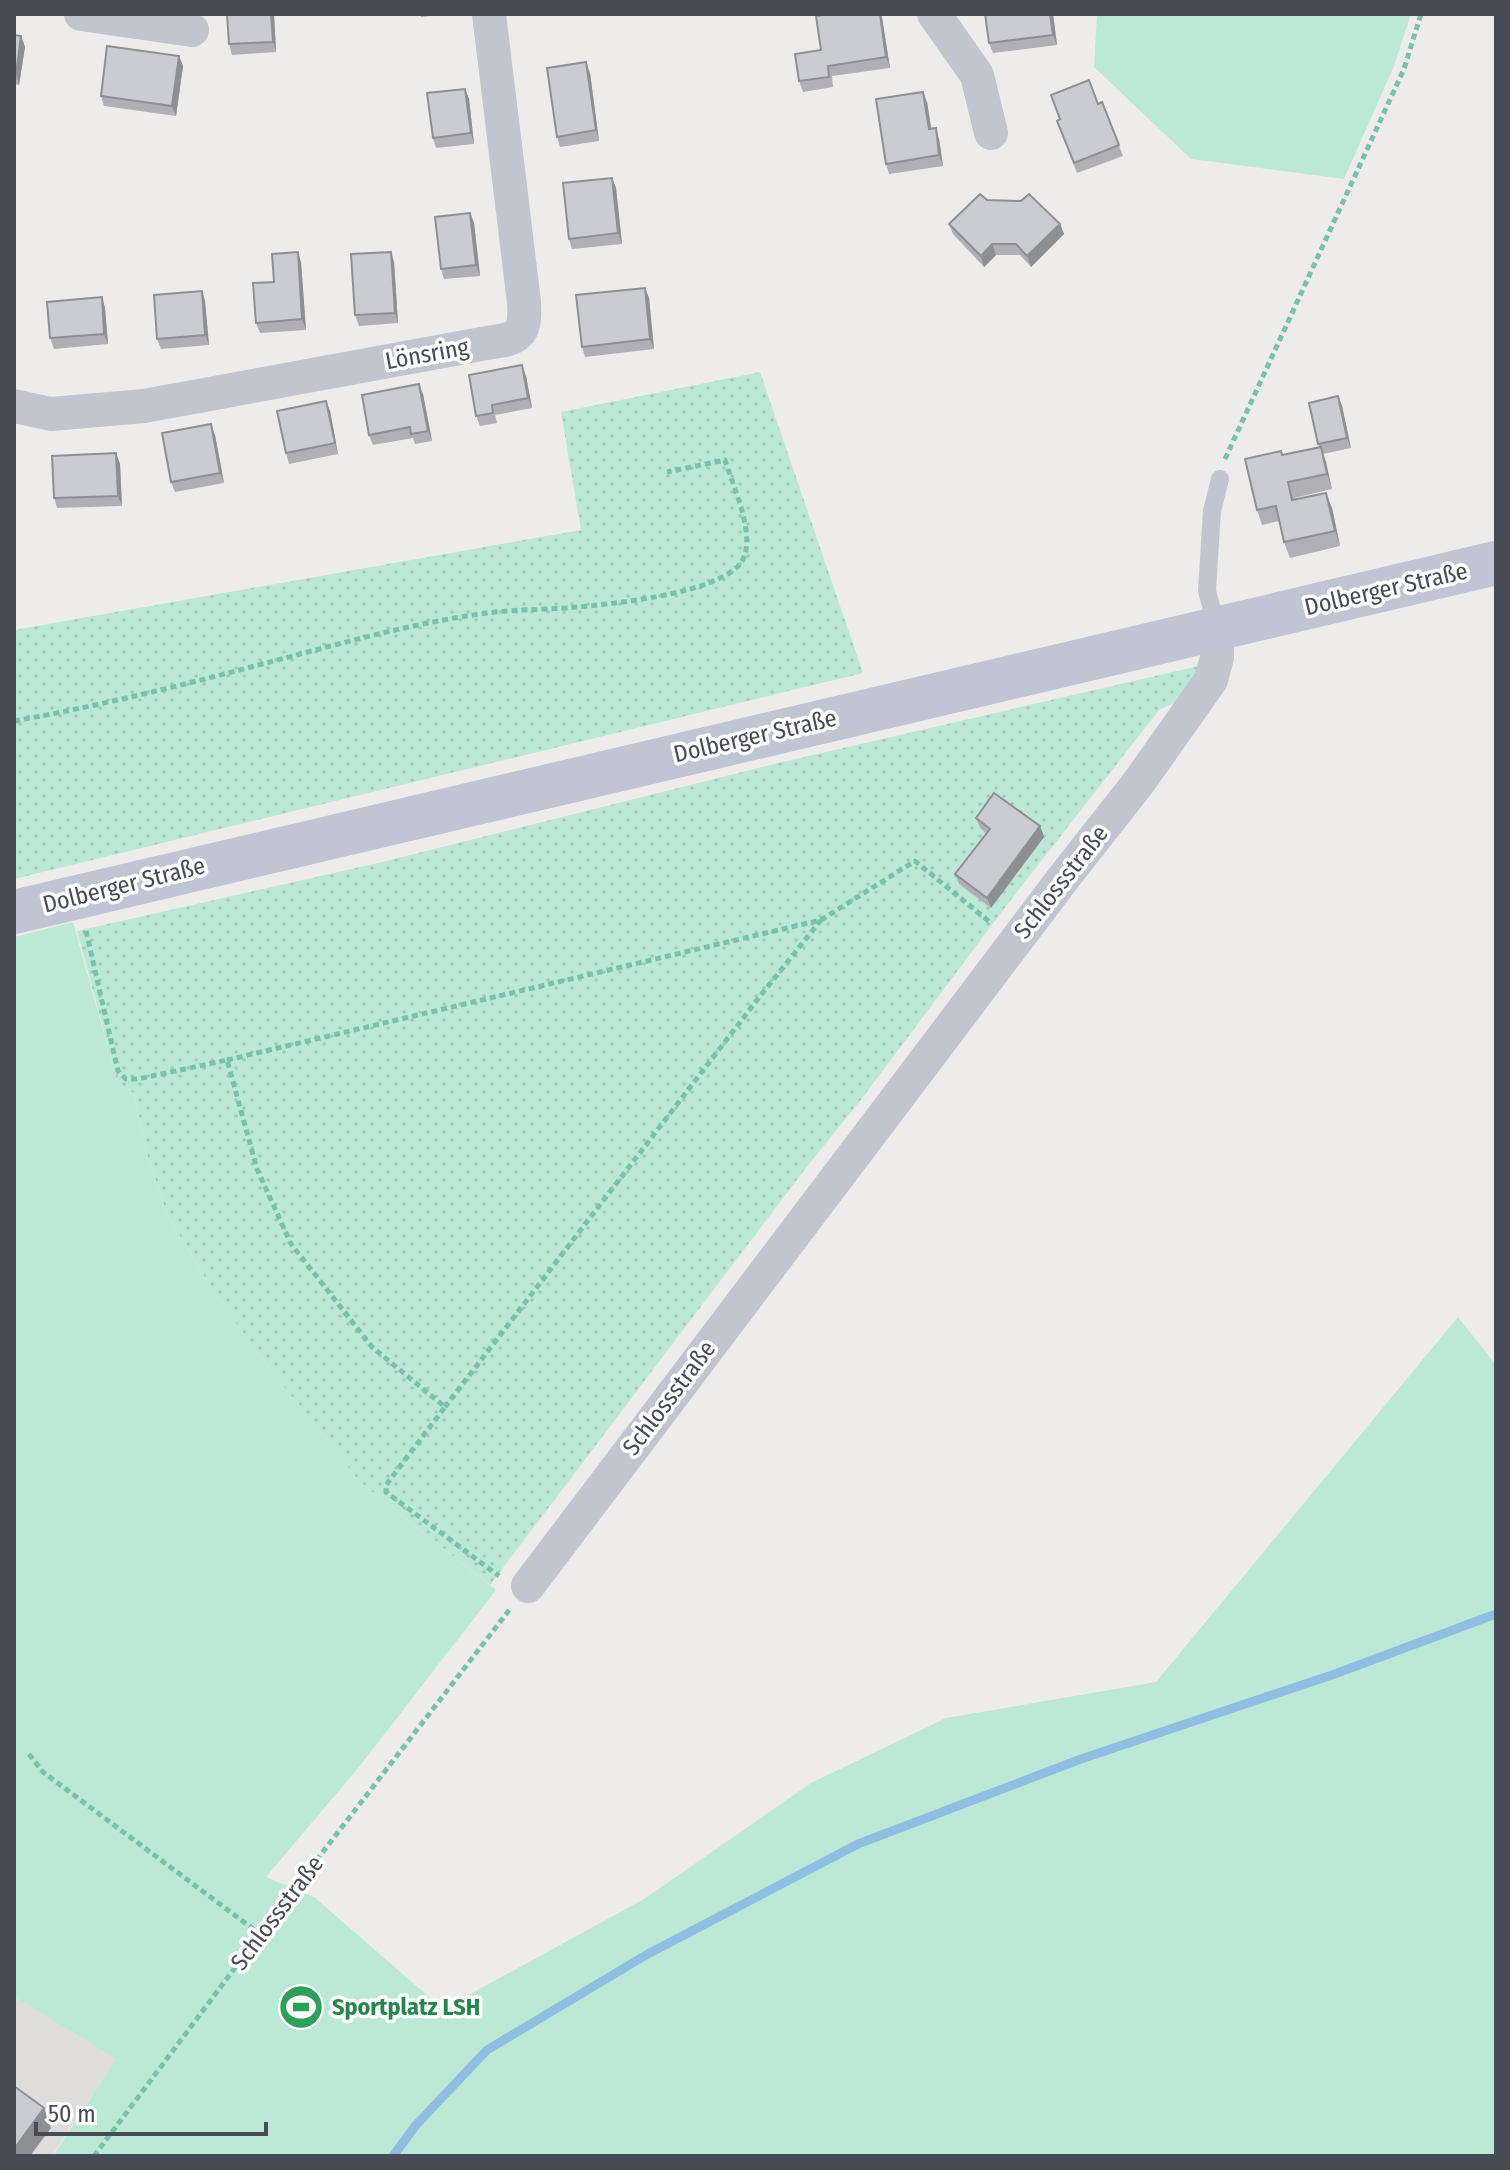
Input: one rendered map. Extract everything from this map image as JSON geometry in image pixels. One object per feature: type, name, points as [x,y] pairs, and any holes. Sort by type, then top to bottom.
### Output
[{"type":"main road","name":"Dolberger Straße","points":[[14,912],[1496,563]]},
{"type":"street","points":[[81,14],[192,30]]},
{"type":"street","name":"Lönsring","points":[[14,406],[51,414],[144,406],[514,338],[525,323],[524,302],[489,14]]},
{"type":"street","points":[[934,14],[977,75],[991,133]]},
{"type":"street","name":"Schlossstraße","points":[[523,1592],[1139,782],[1211,680],[1217,658],[1217,628]]},
{"type":"lane","points":[[1217,628],[1207,591],[1212,511],[1220,479]]},
{"type":"path","points":[[1220,479],[1226,458],[1404,69],[1421,14]]},
{"type":"path","points":[[14,721],[116,701],[429,623],[488,612],[625,602],[712,582],[738,567],[746,554],[748,536],[725,460],[667,472]]},
{"type":"path","points":[[77,897],[118,1071],[126,1079],[227,1060],[821,920],[915,861],[992,923]]},
{"type":"path","points":[[523,1592],[386,1492],[386,1485],[821,920]]},
{"type":"path","points":[[227,1060],[257,1169],[291,1244],[372,1347],[445,1407]]},
{"type":"path","name":"Schlossstraße","points":[[94,2156],[523,1592]]},
{"type":"path","points":[[29,1754],[43,1772],[260,1934]]},
{"type":"shaded area","points":[[14,1997],[116,2059],[52,2156],[14,2156]]},
{"type":"green space","points":[[1097,14],[1411,14],[1394,66],[1344,179],[1191,159],[1094,67]]},
{"type":"green space","points":[[760,372],[863,673],[14,879],[14,630],[581,530],[561,412]]},
{"type":"green space","points":[[1203,665],[1183,699],[1159,710],[1003,910],[490,1585],[360,1482],[255,1350],[211,1287],[167,1214],[147,1154],[134,1093],[123,1087],[116,1077],[77,931],[378,863],[778,763]]},
{"type":"green space","points":[[73,922],[116,1077],[123,1087],[134,1093],[147,1154],[167,1214],[211,1287],[255,1350],[360,1482],[496,1590],[359,1767],[266,1877],[314,1897],[443,2009],[644,1899],[811,1783],[946,1718],[1156,1682],[1458,1317],[1496,1365],[1496,2156],[53,2156],[116,2059],[14,1997],[14,937]]},
{"type":"building","points":[[227,14],[271,14],[273,42],[229,44]]},
{"type":"building","points":[[880,14],[886,57],[828,66],[829,77],[799,81],[795,54],[821,50],[816,16]]},
{"type":"building","points":[[985,14],[1050,14],[1053,35],[989,43]]},
{"type":"building","points":[[14,35],[21,36],[16,74],[14,74]]},
{"type":"building","points":[[107,46],[179,56],[172,106],[101,96]]},
{"type":"building","points":[[586,62],[596,130],[557,137],[547,68]]},
{"type":"building","points":[[1089,80],[1098,104],[1102,102],[1119,145],[1074,163],[1057,121],[1060,119],[1051,95]]},
{"type":"building","points":[[465,89],[471,133],[433,138],[427,93]]},
{"type":"building","points":[[923,92],[929,129],[936,128],[939,155],[886,164],[876,99]]},
{"type":"building","points":[[612,178],[618,233],[569,239],[563,183]]},
{"type":"building","points":[[980,194],[987,200],[1021,201],[1029,194],[1060,224],[1027,256],[1016,244],[992,244],[981,256],[949,224]]},
{"type":"building","points":[[470,213],[476,265],[441,269],[435,217]]},
{"type":"building","points":[[298,252],[302,319],[256,323],[253,283],[274,282],[272,254]]},
{"type":"building","points":[[391,252],[395,313],[355,315],[351,254]]},
{"type":"building","points":[[645,288],[650,339],[582,347],[576,295]]},
{"type":"building","points":[[202,291],[205,335],[157,339],[154,295]]},
{"type":"building","points":[[102,297],[104,334],[50,338],[47,302]]},
{"type":"building","points":[[522,365],[528,398],[492,405],[493,413],[476,416],[469,375]]},
{"type":"building","points":[[419,384],[428,431],[411,434],[410,427],[369,435],[362,395]]},
{"type":"building","points":[[1338,396],[1347,438],[1318,444],[1309,403]]},
{"type":"building","points":[[326,401],[335,443],[286,453],[277,411]]},
{"type":"building","points":[[211,424],[220,473],[171,482],[162,433]]},
{"type":"building","points":[[1321,447],[1327,474],[1288,482],[1292,500],[1326,493],[1335,531],[1284,542],[1276,506],[1257,510],[1245,459]]},
{"type":"building","points":[[116,453],[118,496],[54,498],[52,456]]},
{"type":"building","points":[[994,793],[1040,826],[987,898],[955,874],[990,829],[976,818]]},
{"type":"building","points":[[14,2086],[44,2108],[14,2149]]},
{"type":"waterway","points":[[393,2156],[416,2125],[487,2050],[646,1955],[858,1844],[1081,1759],[1332,1675],[1496,1614]]},
{"type":"place","name":"Sportplatz LSH","points":[[301,2007]]}]
